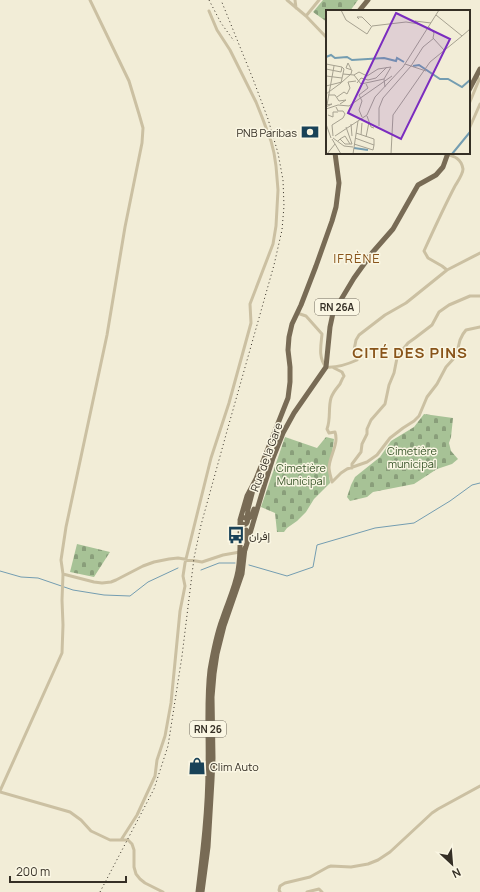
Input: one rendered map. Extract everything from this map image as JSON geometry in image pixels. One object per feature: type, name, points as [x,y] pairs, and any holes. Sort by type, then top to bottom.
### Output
[{"type":"main road","points":[[360,10],[366,2]]},
{"type":"main road","points":[[470,89],[479,78],[480,69]]},
{"type":"main road","name":"RN 26","points":[[202,892],[208,847],[212,780],[212,698],[214,674],[224,626],[241,578],[242,550],[240,521],[247,496],[256,479],[288,398],[290,367],[288,350],[292,324],[316,266],[336,207],[338,183],[335,154]]},
{"type":"main road","name":"Rue de la Gare","points":[[248,530],[254,517],[273,458],[287,427],[294,413],[326,367],[330,327],[334,313],[354,278],[372,253],[393,229],[418,184],[436,175],[444,167],[448,154]]},
{"type":"main road","points":[[242,550],[248,530],[248,510],[256,479]]},
{"type":"main road","points":[[247,522],[253,512],[265,482]]},
{"type":"main road","points":[[247,522],[251,521],[254,517]]},
{"type":"main road","points":[[240,521],[241,518],[244,518],[247,522]]},
{"type":"main road","name":"RN 26","points":[[198,892],[205,838],[208,784],[209,754],[207,703],[210,670],[221,621],[241,569]]},
{"type":"street","points":[[90,0],[129,81],[143,128],[142,143],[125,227],[107,335],[66,527],[61,560],[63,574],[62,653],[0,791],[70,812],[81,820],[91,831],[110,840],[128,840],[132,844],[134,850],[134,867],[136,874],[145,883],[163,892]]},
{"type":"street","points":[[287,0],[325,35]]},
{"type":"street","points":[[295,0],[296,8]]},
{"type":"street","points":[[306,16],[319,0]]},
{"type":"street","points":[[121,840],[137,814],[155,776],[157,760],[165,736],[170,703],[180,611],[185,586],[183,576],[186,559],[211,458],[229,403],[251,323],[250,304],[273,244],[276,226],[278,190],[276,166],[269,135],[230,50],[217,30],[209,11]]},
{"type":"street","points":[[470,101],[479,78]]},
{"type":"street","points":[[470,127],[480,104]]},
{"type":"street","points":[[447,270],[428,258],[424,251],[462,173],[463,168],[459,160],[453,155],[448,154]]},
{"type":"street","points":[[334,368],[357,360],[354,350],[356,340],[385,315],[406,303],[447,270],[480,253]]},
{"type":"street","points":[[352,468],[352,464],[361,452],[362,444],[371,420],[385,404],[397,358],[401,352],[408,343],[432,325],[439,312],[449,305],[470,296],[480,296]]},
{"type":"street","points":[[297,313],[306,316],[322,334],[320,358],[322,363],[326,367],[334,368],[342,372],[344,376],[331,397],[329,406],[329,424],[327,429],[329,433],[335,432],[336,436],[336,442],[329,467],[332,482],[340,473],[367,462],[377,455],[390,438],[419,416],[427,397],[437,384],[446,367],[456,356],[463,334],[466,330],[480,327]]},
{"type":"street","points":[[63,574],[94,582],[111,582],[154,562],[178,558],[202,562],[223,554],[242,550]]},
{"type":"street","points":[[280,892],[280,886],[285,883],[310,877],[328,867],[351,867],[368,864],[378,860],[390,852],[432,813],[480,786]]},
{"type":"street","points":[[307,892],[319,889],[322,892]]},
{"type":"green space","points":[[323,0],[358,0],[351,10],[326,10],[326,21],[313,12]]},
{"type":"green space","name":"Cimetière municipal","points":[[424,414],[453,418],[449,443],[451,451],[458,459],[452,464],[437,469],[414,484],[373,492],[367,497],[350,501],[347,497],[355,477],[380,457],[391,441],[414,427]]},
{"type":"green space","name":"Cimetière Municipal","points":[[285,437],[317,448],[326,437],[334,439],[329,474],[330,483],[314,499],[306,512],[297,521],[284,532],[277,532],[275,513],[261,507]]},
{"type":"green space","points":[[77,544],[110,552],[94,577],[70,572]]},
{"type":"waterway","points":[[249,565],[287,576],[313,567],[317,545],[375,528],[414,523],[450,501],[472,485],[480,483]]},
{"type":"waterway","points":[[201,570],[219,563],[235,563]]},
{"type":"waterway","points":[[0,571],[21,577],[38,578],[73,590],[104,595],[130,596],[148,582],[178,568]]},
{"type":"railway","points":[[209,0],[221,23],[234,41]]},
{"type":"railway","points":[[100,892],[154,789],[168,746],[182,656],[194,558],[201,525],[274,265],[282,230],[284,206],[283,180],[278,153],[268,119],[221,0]]},
{"type":"place","name":"PNB Paribas","points":[[310,132]]},
{"type":"place","name":"إفران","points":[[236,535]]},
{"type":"place","name":"Clim Auto","points":[[197,766]]},
{"type":"district","name":"IFRÈNE","points":[[357,258]]},
{"type":"district","name":"CITÉ DES PINS","points":[[410,352]]}]
